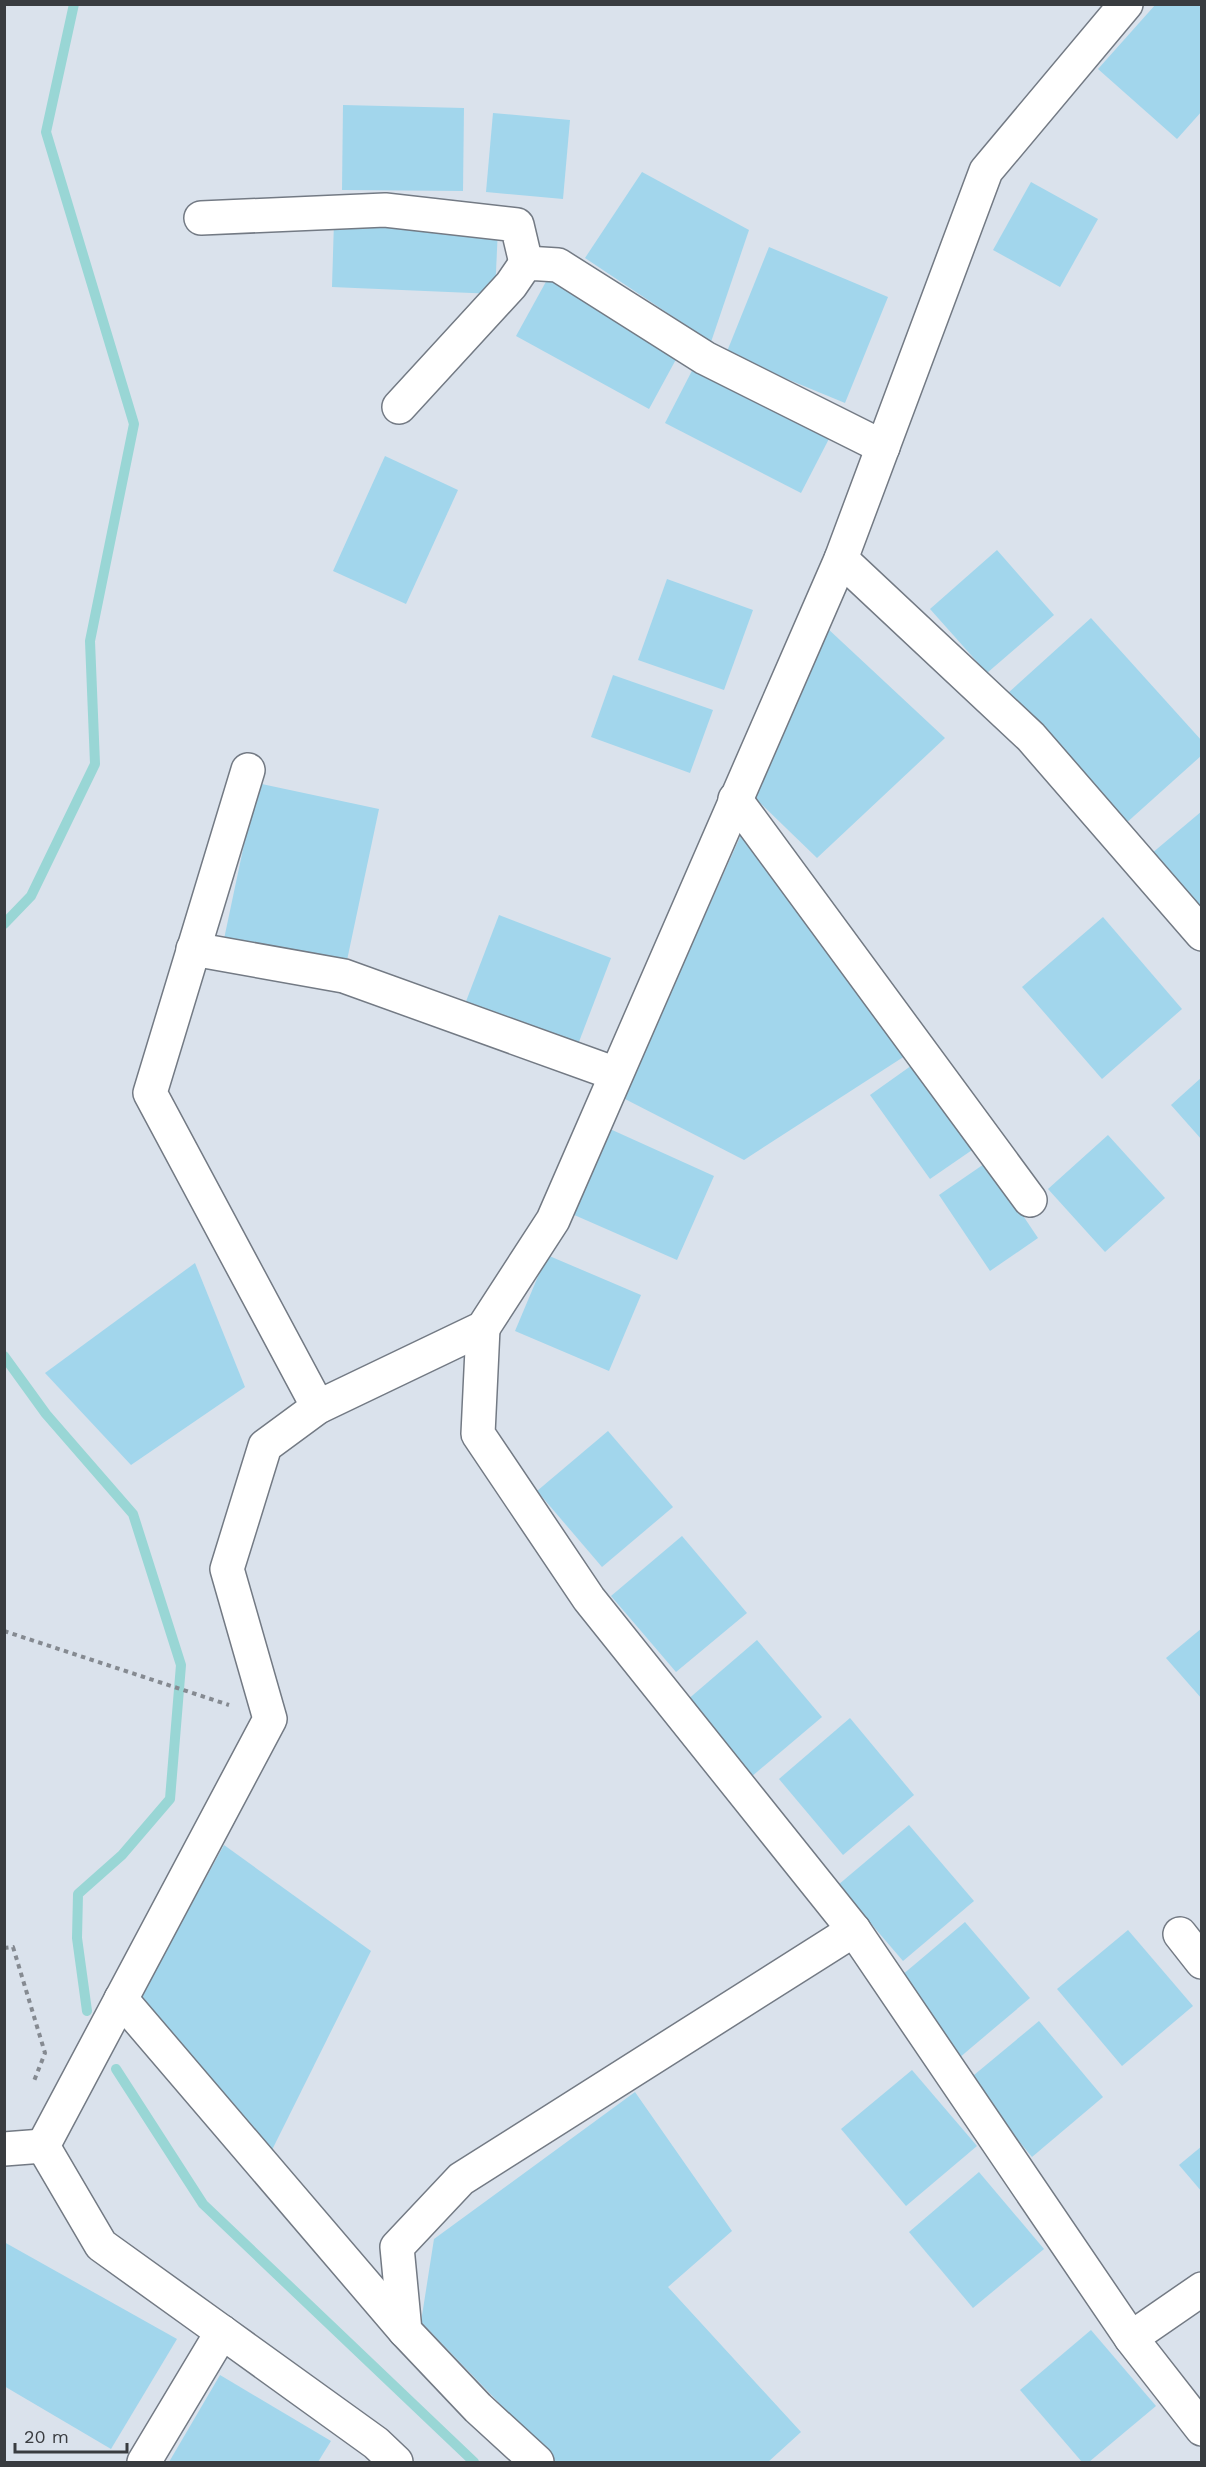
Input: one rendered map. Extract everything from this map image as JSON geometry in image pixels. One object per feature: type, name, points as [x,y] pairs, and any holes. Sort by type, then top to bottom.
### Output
[{"type":"street","points":[[1126,4],[986,171],[841,559],[552,1220],[483,1328],[478,1434],[589,1599],[854,1930],[1131,2338],[1202,2429]]},
{"type":"street","points":[[201,218],[385,210],[517,225],[526,263],[511,285],[399,407]]},
{"type":"street","points":[[526,263],[558,264],[705,358],[883,447]]},
{"type":"street","points":[[841,559],[1031,737],[1202,934]]},
{"type":"street","points":[[248,771],[150,1093],[318,1407]]},
{"type":"street","points":[[735,800],[1030,1200]]},
{"type":"street","points":[[193,949],[344,976],[616,1074]]},
{"type":"street","points":[[43,2146],[270,1719],[227,1569],[265,1446],[318,1407],[483,1328]]},
{"type":"street","points":[[405,2331],[397,2247],[461,2179],[854,1930]]},
{"type":"street","points":[[1180,1934],[1202,1962]]},
{"type":"street","points":[[121,1999],[405,2331],[478,2408],[537,2463]]},
{"type":"street","points":[[4,2149],[43,2146]]},
{"type":"street","points":[[43,2146],[101,2245],[376,2443],[396,2463]]},
{"type":"street","points":[[1131,2338],[1202,2289]]},
{"type":"street","points":[[144,2463],[222,2332]]},
{"type":"path","points":[[4,1631],[194,1693]]},
{"type":"path","points":[[4,1948],[13,1947],[45,2053],[30,2091]]},
{"type":"building","points":[[1156,4],[1197,4],[1202,8],[1202,111],[1177,139],[1098,69]]},
{"type":"building","points":[[343,105],[464,108],[463,191],[342,190]]},
{"type":"building","points":[[493,113],[570,120],[563,199],[486,192]]},
{"type":"building","points":[[642,172],[749,230],[711,342],[585,258]]},
{"type":"building","points":[[1031,182],[1098,219],[1060,287],[993,250]]},
{"type":"building","points":[[334,221],[498,228],[495,294],[332,287]]},
{"type":"building","points":[[769,247],[888,297],[845,403],[726,354]]},
{"type":"building","points":[[548,278],[680,352],[649,409],[516,336]]},
{"type":"building","points":[[697,361],[833,431],[801,493],[665,423]]},
{"type":"building","points":[[385,456],[458,490],[406,604],[333,571]]},
{"type":"building","points":[[997,550],[1054,615],[987,673],[930,609]]},
{"type":"building","points":[[667,579],[753,610],[724,690],[638,660]]},
{"type":"building","points":[[1091,618],[1202,741],[1202,755],[1124,825],[1007,694]]},
{"type":"building","points":[[826,627],[945,738],[817,858],[752,795]]},
{"type":"building","points":[[613,675],[713,710],[690,773],[591,737]]},
{"type":"building","points":[[257,783],[379,809],[346,965],[224,939]]},
{"type":"building","points":[[1202,811],[1202,912],[1151,854]]},
{"type":"building","points":[[744,828],[908,1054],[744,1160],[623,1098]]},
{"type":"building","points":[[499,915],[611,958],[577,1047],[465,1004]]},
{"type":"building","points":[[1103,917],[1182,1009],[1102,1079],[1022,987]]},
{"type":"building","points":[[915,1063],[975,1148],[930,1179],[870,1095]]},
{"type":"building","points":[[1202,1077],[1202,1140],[1171,1105]]},
{"type":"building","points":[[610,1129],[714,1176],[677,1260],[572,1214]]},
{"type":"building","points":[[1108,1135],[1165,1198],[1105,1252],[1048,1189]]},
{"type":"building","points":[[987,1162],[1038,1238],[990,1271],[939,1195]]},
{"type":"building","points":[[547,1255],[641,1295],[609,1371],[515,1331]]},
{"type":"building","points":[[195,1263],[245,1387],[131,1465],[45,1373]]},
{"type":"building","points":[[608,1431],[673,1507],[602,1567],[537,1491]]},
{"type":"building","points":[[682,1536],[747,1613],[676,1672],[611,1596]]},
{"type":"building","points":[[1202,1628],[1202,1699],[1166,1658]]},
{"type":"building","points":[[757,1640],[822,1717],[751,1777],[686,1701]]},
{"type":"building","points":[[850,1718],[914,1795],[843,1855],[779,1779]]},
{"type":"building","points":[[909,1825],[974,1901],[903,1961],[838,1885]]},
{"type":"building","points":[[224,1845],[371,1951],[270,2154],[137,2003]]},
{"type":"building","points":[[965,1922],[1030,1998],[959,2058],[895,1981]]},
{"type":"building","points":[[1128,1930],[1193,2006],[1122,2066],[1057,1989]]},
{"type":"building","points":[[1039,2021],[1103,2097],[1032,2157],[968,2080]]},
{"type":"building","points":[[912,2070],[977,2146],[906,2206],[841,2129]]},
{"type":"building","points":[[635,2092],[732,2231],[668,2287],[801,2432],[768,2462],[556,2462],[421,2322],[434,2239]]},
{"type":"building","points":[[1202,2146],[1202,2192],[1179,2165]]},
{"type":"building","points":[[979,2172],[1044,2249],[973,2308],[909,2232]]},
{"type":"building","points":[[4,2242],[177,2339],[111,2449],[4,2386]]},
{"type":"building","points":[[1091,2330],[1156,2406],[1089,2462],[1082,2462],[1020,2390]]},
{"type":"building","points":[[220,2375],[331,2441],[318,2462],[169,2462]]},
{"type":"waterway","points":[[4,924],[31,896],[95,764],[90,641],[134,424],[46,132],[74,4]]},
{"type":"waterway","points":[[4,1356],[46,1414],[133,1514],[181,1665],[170,1799],[122,1855],[78,1894],[77,1938],[87,2011]]},
{"type":"waterway","points":[[116,2069],[203,2204],[474,2462]]}]
